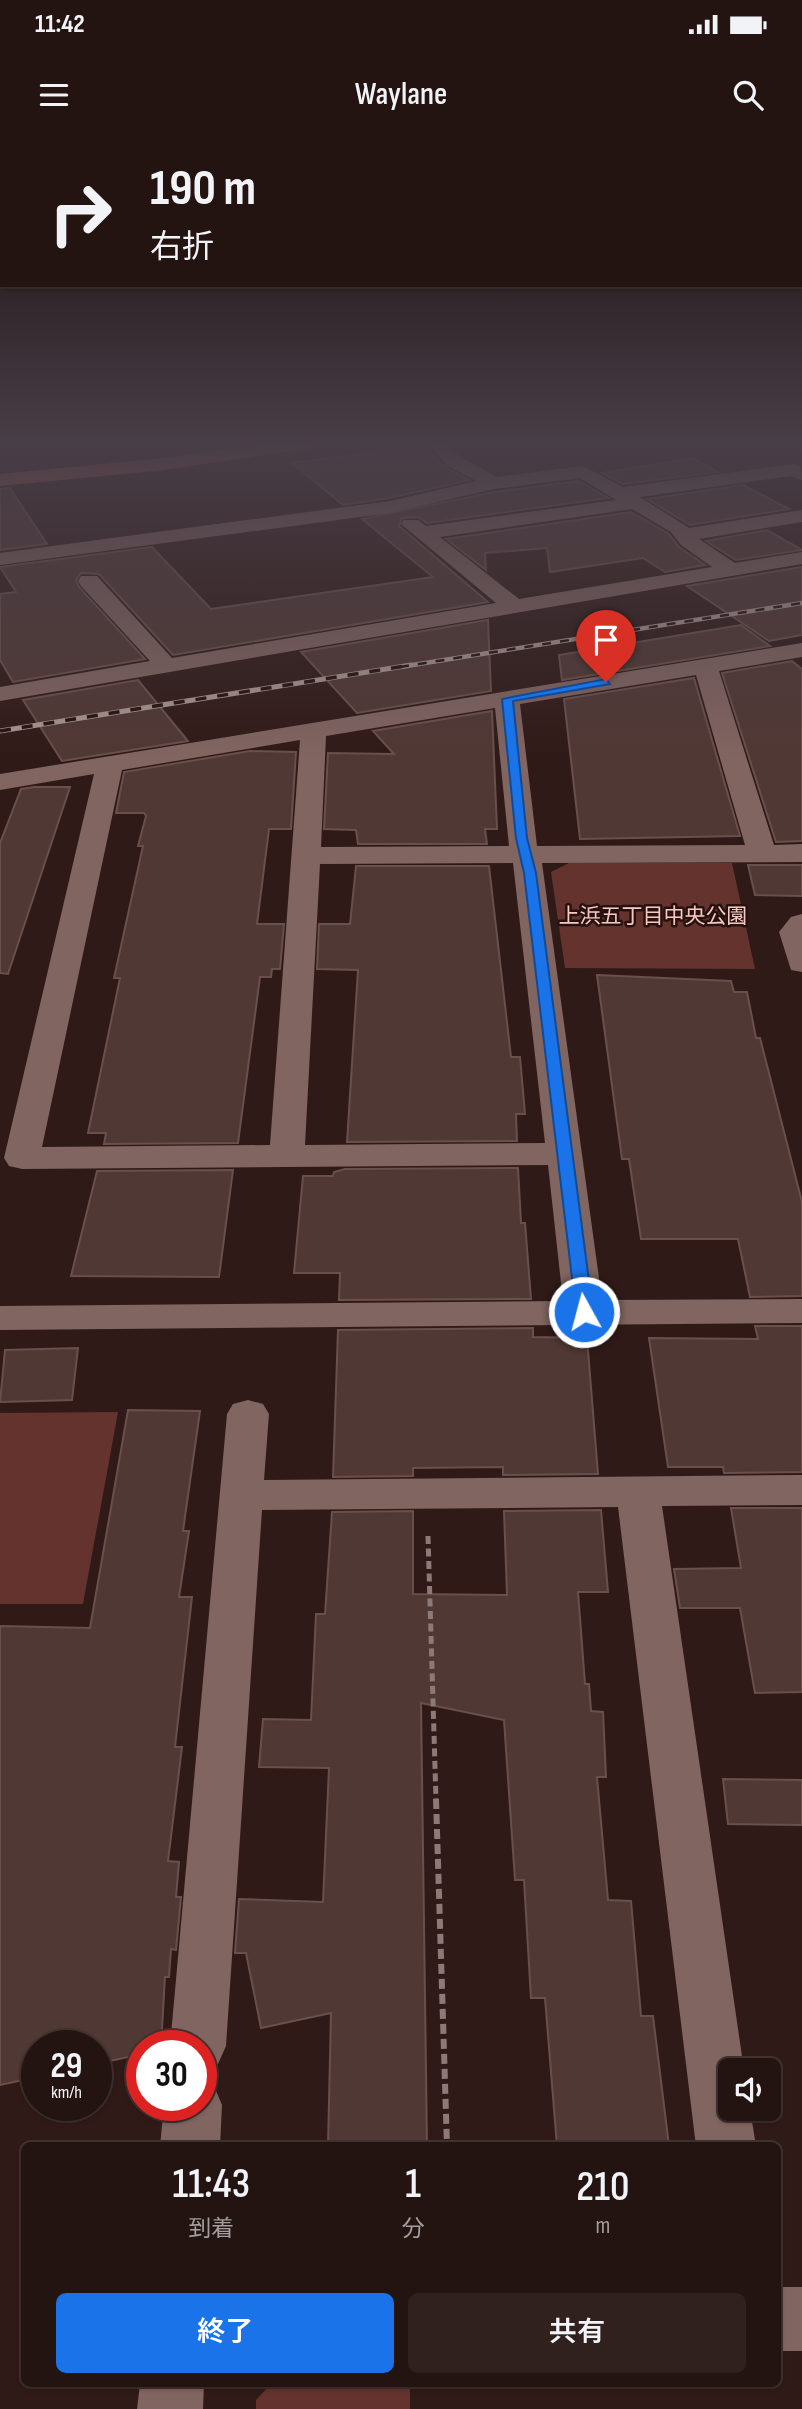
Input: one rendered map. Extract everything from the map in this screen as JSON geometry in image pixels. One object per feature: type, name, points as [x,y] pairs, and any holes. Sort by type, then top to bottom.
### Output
[{"type":"street","points":[[0,559],[83,548]]},
{"type":"street","points":[[440,548],[514,606]]},
{"type":"street","points":[[700,548],[731,570]]},
{"type":"street","points":[[0,694],[802,558]]},
{"type":"street","points":[[89,581],[166,665]]},
{"type":"street","points":[[0,782],[802,650]]},
{"type":"street","points":[[705,665],[762,853]]},
{"type":"street","points":[[508,699],[521,838],[526,855],[584,1312]]},
{"type":"street","points":[[287,1155],[314,729]]},
{"type":"street","points":[[110,764],[22,1158],[565,1154]]},
{"type":"street","points":[[307,856],[802,853]]},
{"type":"street","points":[[802,923],[794,932],[802,963]]},
{"type":"street","points":[[0,1318],[802,1311]]},
{"type":"street","points":[[199,2030],[248,1414]]},
{"type":"street","points":[[241,1494],[802,1490]]},
{"type":"street","points":[[638,1492],[725,2142]]},
{"type":"street","points":[[190,2142],[192,2121]]},
{"type":"street","points":[[781,2319],[802,2319]]},
{"type":"street","points":[[170,2409],[172,2387]]},
{"type":"path","points":[[427,1493],[447,2142]]},
{"type":"green space","name":"上浜五丁目中央公園","points":[[569,863],[732,863],[755,969],[565,968],[551,872]]},
{"type":"green space","points":[[118,1412],[83,1604],[0,1604],[0,1413]]},
{"type":"green space","points":[[268,2387],[410,2387],[410,2409],[256,2409],[256,2400]]},
{"type":"building","points":[[153,548],[211,609],[433,577],[397,548],[425,548],[488,602],[173,655],[99,574],[81,573],[76,580],[79,587],[145,659],[13,682],[0,660],[0,594],[16,592],[0,567]]},
{"type":"building","points":[[457,548],[680,548],[705,565],[665,572],[643,558],[550,572],[547,548],[485,553],[486,570]]},
{"type":"building","points":[[717,548],[802,550],[736,560]]},
{"type":"building","points":[[802,567],[802,635],[769,641],[687,586]]},
{"type":"building","points":[[488,620],[491,691],[357,713],[301,652]]},
{"type":"building","points":[[741,625],[770,646],[562,680],[559,655]]},
{"type":"building","points":[[792,661],[802,669],[802,841],[776,842],[722,673]]},
{"type":"building","points":[[694,678],[740,836],[580,839],[564,699]]},
{"type":"building","points":[[138,680],[188,741],[62,761],[23,700]]},
{"type":"building","points":[[492,711],[497,829],[485,829],[487,844],[358,844],[356,830],[324,829],[328,753],[394,754],[373,731]]},
{"type":"building","points":[[250,751],[296,752],[291,829],[269,829],[257,924],[284,924],[280,969],[272,969],[271,977],[260,977],[238,1143],[104,1144],[106,1133],[88,1133],[120,978],[114,978],[143,846],[138,846],[146,816],[144,813],[116,813],[124,772]]},
{"type":"building","points":[[70,787],[8,974],[0,973],[0,843],[21,789]]},
{"type":"building","points":[[748,865],[802,865],[802,896],[755,895]]},
{"type":"building","points":[[356,866],[489,866],[511,1057],[520,1057],[525,1114],[516,1114],[517,1141],[347,1142],[358,970],[317,969],[319,924],[350,924]]},
{"type":"building","points":[[597,975],[731,981],[734,992],[747,992],[756,1038],[760,1038],[802,1202],[802,1296],[750,1297],[738,1239],[641,1239],[629,1159],[622,1159]]},
{"type":"building","points":[[518,1168],[521,1223],[525,1223],[531,1299],[339,1300],[340,1273],[294,1273],[303,1176],[333,1176],[334,1172],[345,1169]]},
{"type":"building","points":[[233,1170],[219,1277],[71,1276],[97,1171]]},
{"type":"building","points":[[755,1326],[802,1326],[802,1472],[724,1473],[723,1467],[668,1467],[649,1338],[758,1339]]},
{"type":"building","points":[[533,1328],[533,1337],[587,1338],[598,1474],[503,1475],[503,1467],[413,1468],[413,1476],[333,1477],[338,1330]]},
{"type":"building","points":[[78,1348],[72,1400],[0,1402],[5,1350]]},
{"type":"building","points":[[128,1410],[200,1411],[183,1531],[189,1531],[179,1597],[192,1597],[175,1747],[182,1747],[168,1861],[179,1862],[176,1897],[181,1897],[176,1950],[171,1949],[169,1977],[165,1977],[162,2030],[126,2030],[126,2057],[112,2061],[112,2030],[21,2030],[21,2080],[0,2085],[0,1626],[90,1628]]},
{"type":"building","points":[[731,1508],[802,1508],[802,1692],[755,1693],[740,1608],[680,1608],[674,1569],[741,1568]]},
{"type":"building","points":[[601,1510],[608,1592],[578,1592],[585,1684],[589,1684],[591,1711],[603,1712],[606,1777],[597,1777],[608,1900],[631,1901],[641,2016],[653,2016],[669,2142],[557,2142],[545,1998],[531,1998],[524,1880],[515,1880],[504,1720],[421,1703],[427,2142],[328,2142],[331,2013],[261,2028],[246,1953],[235,1953],[239,1899],[323,1902],[329,1768],[259,1767],[263,1719],[311,1720],[316,1614],[325,1614],[332,1512],[413,1511],[413,1594],[507,1595],[504,1511]]},
{"type":"building","points":[[723,1779],[802,1780],[802,1825],[728,1824]]},
{"type":"railway","points":[[400,667],[802,603]]},
{"type":"railway","points":[[0,731],[411,665]]},
{"type":"route","points":[[584,1312],[530,873],[521,838],[508,699],[606,682]]}]
